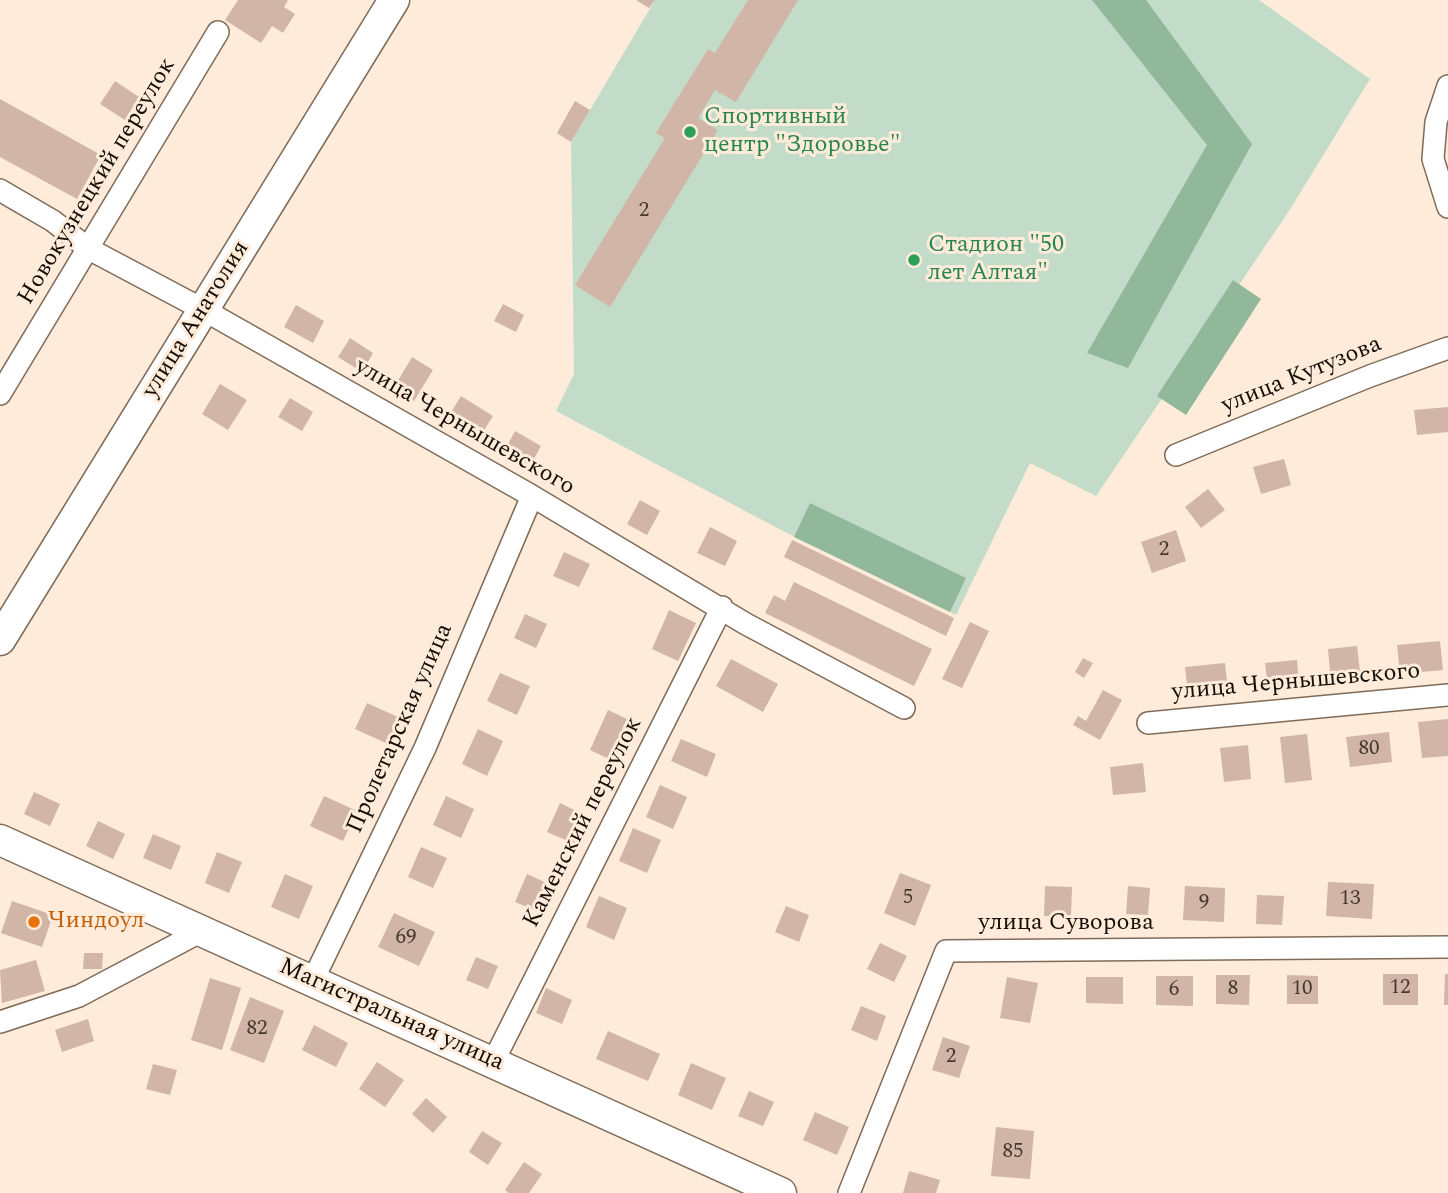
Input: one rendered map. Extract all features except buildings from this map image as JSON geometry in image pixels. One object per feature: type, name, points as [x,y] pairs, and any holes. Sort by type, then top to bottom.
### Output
[{"type":"street","name":"улица Анатолия","points":[[0,640],[394,0]]},
{"type":"street","name":"Новокузнецкий переулок","points":[[0,394],[218,32]]},
{"type":"street","points":[[1448,86],[1436,122],[1433,159],[1448,206]]},
{"type":"street","name":"улица Чернышевского","points":[[0,190],[53,221],[89,249],[204,310],[532,496],[722,607],[746,624],[904,708]]},
{"type":"street","name":"улица Кутузова","points":[[1176,455],[1370,376],[1448,348]]},
{"type":"street","name":"Пролетарская улица","points":[[313,980],[425,748],[532,496]]},
{"type":"street","name":"Каменский переулок","points":[[494,1062],[722,607]]},
{"type":"street","name":"улица Чернышевского","points":[[1148,723],[1448,695]]},
{"type":"street","name":"Магистральная улица","points":[[0,840],[781,1193]]},
{"type":"street","points":[[0,1022],[79,996],[200,932]]},
{"type":"street","name":"улица Суворова","points":[[849,1193],[946,951],[1448,947]]},
{"type":"green space","name":"Стадион \"50 лет Алтая\"","points":[[655,0],[1259,0],[1370,79],[1289,211],[1096,496],[1030,463],[956,615],[783,531],[556,411],[574,374],[571,142]]},
{"type":"green space","points":[[1092,0],[1146,0],[1252,144],[1128,368],[1087,353],[1207,145]]},
{"type":"green space","points":[[1233,280],[1261,299],[1186,415],[1157,396]]},
{"type":"green space","points":[[810,503],[966,578],[950,612],[794,537]]},
{"type":"place","name":"Спортивный центр \"Здоровье\"","points":[[690,132]]},
{"type":"place","name":"Стадион \"50 лет Алтая\"","points":[[914,260]]},
{"type":"place","name":"Чиндоул","points":[[34,922]]}]
